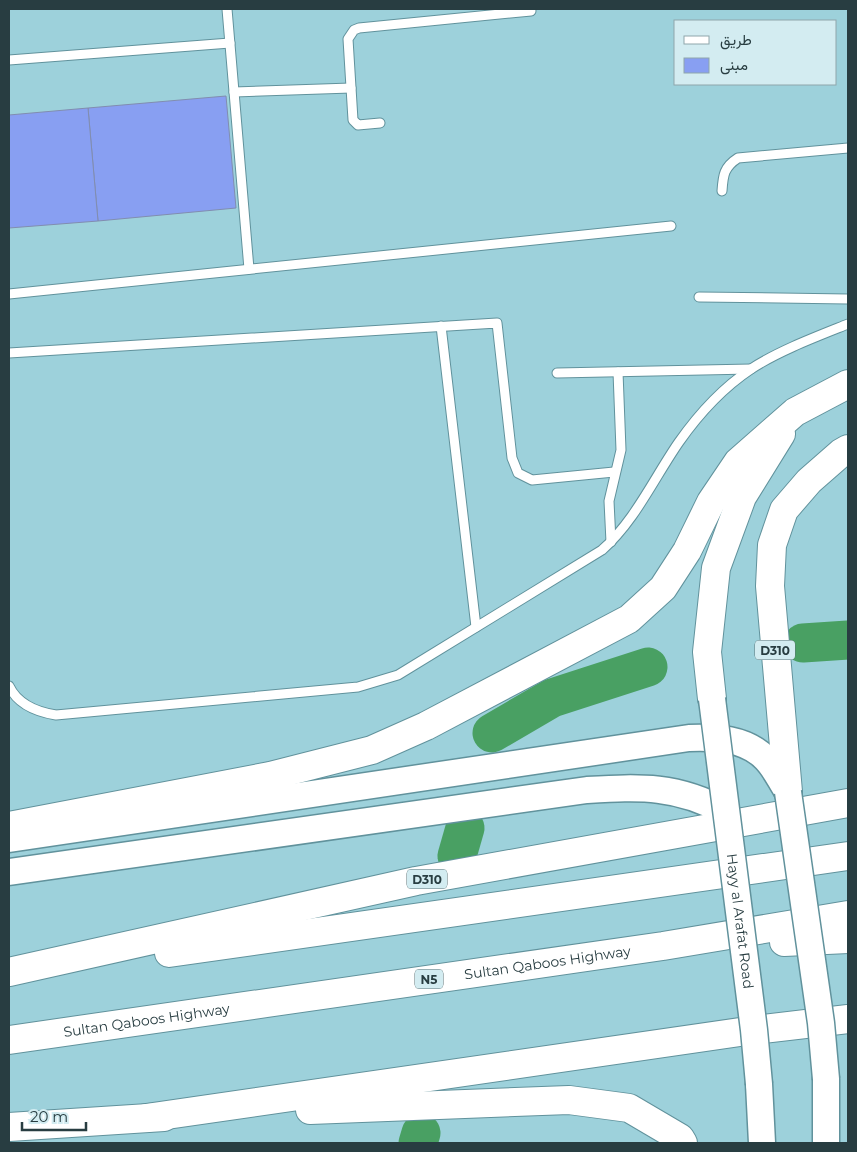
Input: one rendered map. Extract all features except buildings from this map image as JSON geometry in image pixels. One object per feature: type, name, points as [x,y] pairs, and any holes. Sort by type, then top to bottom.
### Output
[{"type":"highway","points":[[712,699],[708,652],[716,568],[738,462],[794,412],[848,384]]},
{"type":"highway","name":"D310","points":[[788,792],[770,586],[772,545],[784,510],[809,481],[848,449]]},
{"type":"highway","points":[[9,826],[270,776],[372,750],[426,726],[629,619],[663,588],[687,551],[711,502],[732,491]]},
{"type":"highway","name":"D310","points":[[9,972],[416,881],[848,803]]},
{"type":"highway","points":[[9,976],[848,856]]},
{"type":"highway","name":"Sultan Qaboos Highway","points":[[9,1040],[663,946],[848,915]]},
{"type":"highway","points":[[663,946],[848,939]]},
{"type":"highway","points":[[146,1118],[754,1030],[848,1019]]},
{"type":"highway","points":[[9,1127],[146,1118],[569,1100],[629,1108],[680,1138],[683,1143]]},
{"type":"street","name":"Hayy al Arafat Road","points":[[712,699],[754,1030],[762,1143]]},
{"type":"street","points":[[9,840],[688,738],[717,737],[740,743],[766,758],[788,792]]},
{"type":"street","points":[[9,872],[587,790],[640,787],[682,793],[706,801],[726,812]]},
{"type":"street","name":"D310","points":[[788,792],[821,1023],[826,1079],[826,1143]]},
{"type":"lane","points":[[227,9],[249,269]]},
{"type":"lane","points":[[452,9],[453,18]]},
{"type":"lane","points":[[380,123],[358,125],[354,122],[348,39],[354,30],[531,11]]},
{"type":"lane","points":[[9,60],[230,43]]},
{"type":"lane","points":[[234,92],[351,88]]},
{"type":"lane","points":[[722,191],[724,173],[729,164],[738,158],[848,148]]},
{"type":"lane","points":[[9,294],[672,226]]},
{"type":"lane","points":[[699,298],[848,299]]},
{"type":"lane","points":[[9,354],[498,323],[512,458],[518,473],[532,480],[614,472]]},
{"type":"lane","points":[[9,686],[20,700],[31,708],[56,715],[358,687],[398,675],[593,557],[621,531],[680,442],[696,421],[719,397],[752,368],[818,336],[848,324]]},
{"type":"lane","points":[[441,326],[476,627]]},
{"type":"lane","points":[[557,374],[752,368]]},
{"type":"lane","points":[[611,542],[609,501],[614,472],[621,450],[618,372]]},
{"type":"waterway","points":[[803,643],[848,640]]},
{"type":"waterway","points":[[492,733],[552,698],[648,667]]},
{"type":"waterway","points":[[457,856],[465,828]]},
{"type":"waterway","points":[[418,1143],[421,1133]]}]
